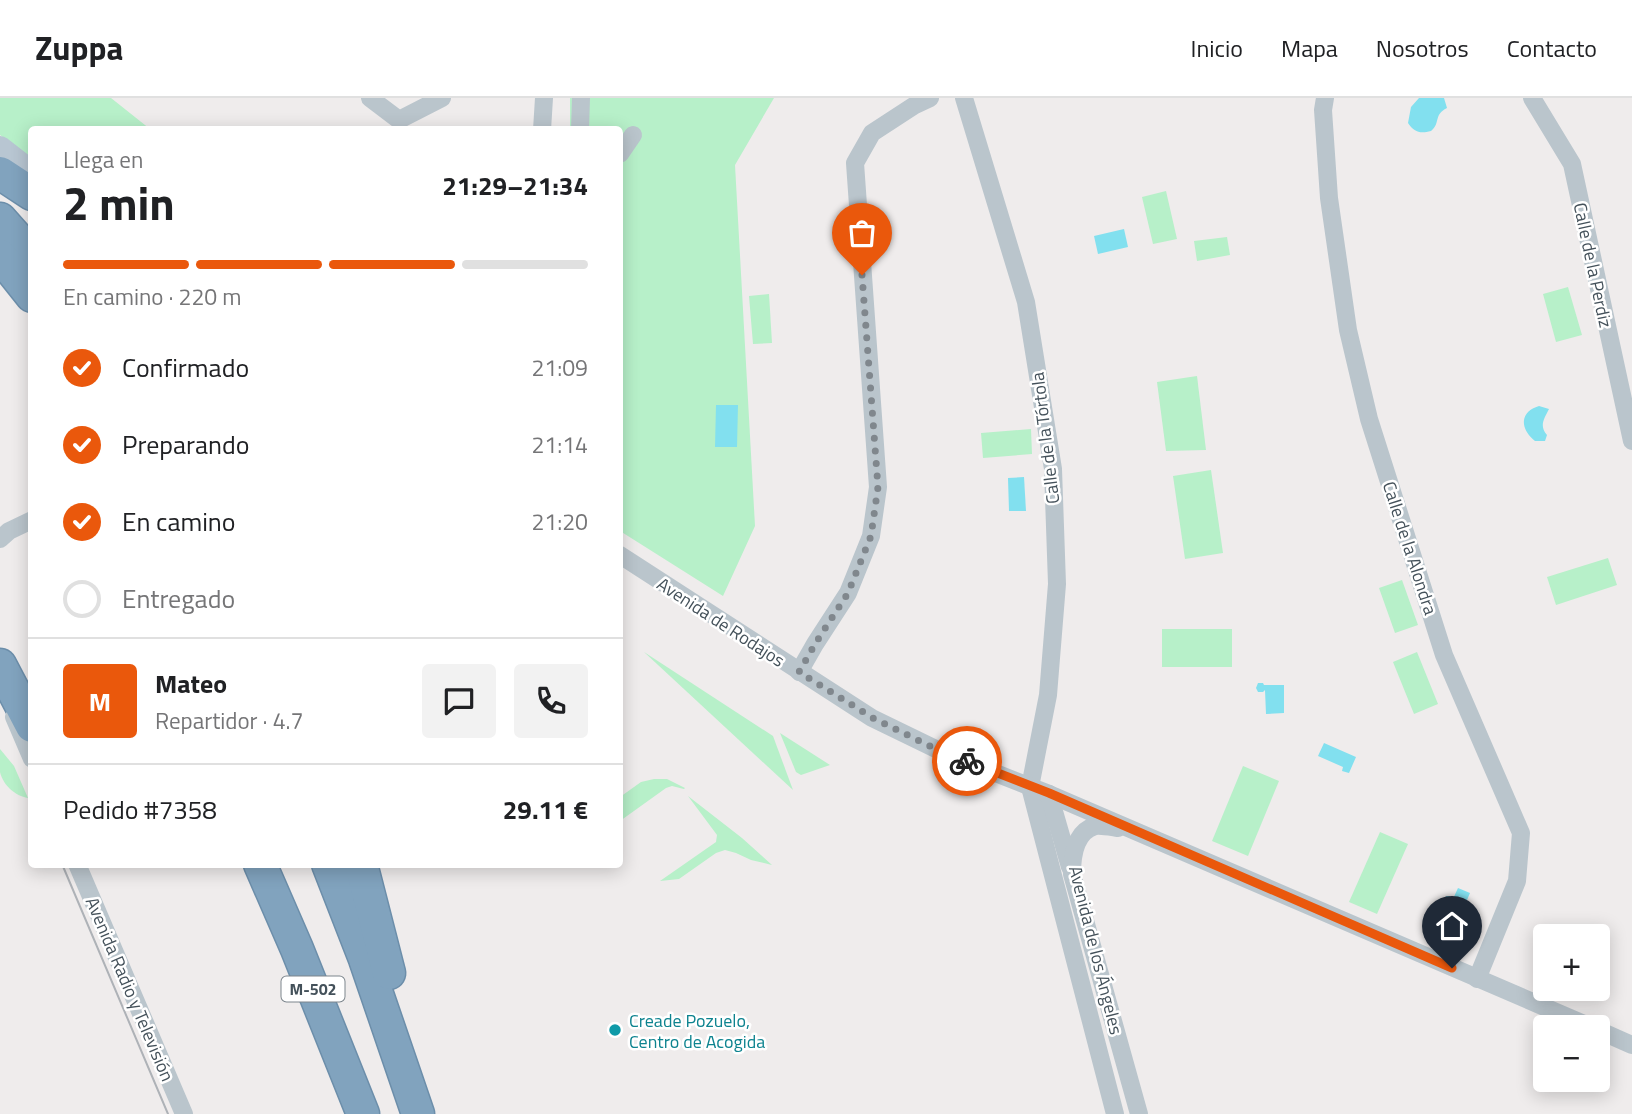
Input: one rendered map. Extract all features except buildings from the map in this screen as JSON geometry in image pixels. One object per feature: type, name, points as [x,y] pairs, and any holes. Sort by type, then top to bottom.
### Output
[{"type":"highway","points":[[0,173],[28,191]]},
{"type":"highway","points":[[0,219],[28,250]]},
{"type":"highway","points":[[0,256],[28,291]]},
{"type":"highway","points":[[0,665],[28,718]]},
{"type":"highway","name":"M-502","points":[[262,868],[364,1114]]},
{"type":"highway","name":"M-502","points":[[283,868],[322,973],[364,1114]]},
{"type":"highway","name":"M-502","points":[[330,868],[365,959],[419,1114]]},
{"type":"highway","name":"M-502","points":[[362,868],[397,1007],[419,1114]]},
{"type":"main road","points":[[0,148],[28,170]]},
{"type":"street","points":[[370,98],[399,120],[442,98]]},
{"type":"street","points":[[542,126],[544,98]]},
{"type":"street","points":[[580,98],[580,126]]},
{"type":"street","points":[[799,672],[848,593],[871,536],[878,487],[855,163],[873,133],[930,98]]},
{"type":"street","name":"Calle de la Tórtola","points":[[964,98],[1026,302],[1053,470],[1057,584],[1048,695],[1030,787]]},
{"type":"street","name":"Calle de la Alondra","points":[[1325,98],[1322,110],[1329,198],[1348,330],[1369,419],[1444,655],[1521,833],[1517,881],[1477,979]]},
{"type":"street","name":"Calle de la Perdiz","points":[[1532,98],[1572,164],[1632,441]]},
{"type":"street","points":[[623,150],[633,135]]},
{"type":"street","points":[[0,522],[28,512]]},
{"type":"street","points":[[0,538],[28,522]]},
{"type":"street","name":"Avenida de Rodajos","points":[[623,557],[873,718],[942,752],[1049,793],[1562,1015]]},
{"type":"street","points":[[0,681],[28,750]]},
{"type":"street","name":"Avenida de los Ángeles","points":[[1030,787],[1115,1114]]},
{"type":"street","points":[[1049,793],[1072,874]]},
{"type":"street","name":"Avenida de los Ángeles","points":[[1128,828],[1095,826],[1080,836],[1072,856],[1072,874],[1139,1114]]},
{"type":"street","name":"Avenida Radio y Televisión","points":[[79,868],[184,1114]]},
{"type":"street","points":[[1610,1035],[1632,1045]]},
{"type":"green space","points":[[0,98],[111,98],[146,126],[28,126],[28,157],[0,135]]},
{"type":"green space","points":[[570,98],[774,98],[735,165],[755,526],[723,596],[623,533],[623,126],[570,126]]},
{"type":"green space","points":[[1166,191],[1177,239],[1153,244],[1142,197]]},
{"type":"green space","points":[[1227,237],[1230,255],[1197,261],[1194,241]]},
{"type":"green space","points":[[1568,287],[1582,335],[1556,342],[1543,294]]},
{"type":"green space","points":[[769,294],[772,343],[753,344],[749,296]]},
{"type":"green space","points":[[1197,376],[1206,450],[1166,451],[1157,382]]},
{"type":"green space","points":[[1031,429],[1032,454],[983,458],[981,433]]},
{"type":"green space","points":[[1211,470],[1223,553],[1185,559],[1173,476]]},
{"type":"green space","points":[[1608,558],[1617,585],[1556,605],[1547,577]]},
{"type":"green space","points":[[1402,580],[1418,625],[1395,633],[1379,588]]},
{"type":"green space","points":[[1162,629],[1232,629],[1232,667],[1162,667]]},
{"type":"green space","points":[[644,652],[773,736],[793,790]]},
{"type":"green space","points":[[1417,652],[1438,704],[1414,714],[1393,662]]},
{"type":"green space","points":[[780,733],[830,765],[801,775],[796,772]]},
{"type":"green space","points":[[0,749],[14,766],[28,798],[14,792],[4,781],[0,772]]},
{"type":"green space","points":[[1243,766],[1279,781],[1248,856],[1212,841]]},
{"type":"green space","points":[[667,779],[685,788],[666,788],[623,819],[623,795],[641,782]]},
{"type":"green space","points":[[688,796],[772,865],[725,850],[716,853],[679,879],[660,881],[716,842],[717,835]]},
{"type":"green space","points":[[1380,832],[1408,844],[1377,914],[1349,902]]},
{"type":"water","points":[[1419,98],[1444,98],[1447,108],[1440,113],[1431,131],[1418,132],[1408,123],[1411,107]]},
{"type":"water","points":[[1124,229],[1128,247],[1098,254],[1094,236]]},
{"type":"water","points":[[716,405],[738,405],[737,447],[715,447]]},
{"type":"water","points":[[1539,406],[1549,409],[1543,422],[1547,435],[1545,441],[1535,441],[1524,426],[1528,412]]},
{"type":"water","points":[[1024,477],[1026,511],[1009,511],[1008,478]]},
{"type":"water","points":[[1258,683],[1284,685],[1284,713],[1266,714],[1265,690],[1258,692]]},
{"type":"water","points":[[1324,743],[1356,757],[1349,773],[1342,771],[1343,767],[1318,756]]},
{"type":"water","points":[[1458,888],[1470,893],[1464,907],[1464,922],[1451,922],[1445,903],[1446,896],[1450,896],[1451,908]]},
{"type":"tram line","points":[[64,868],[168,1114]]},
{"type":"way so far","points":[[862,275],[878,487],[871,536],[848,593],[799,672],[873,718],[942,752],[967,761]]},
{"type":"place","name":"Creade Pozuelo, Centro de Acogida","points":[[615,1030]]},
{"type":"route","points":[[967,761],[1049,793],[1452,968]]}]
